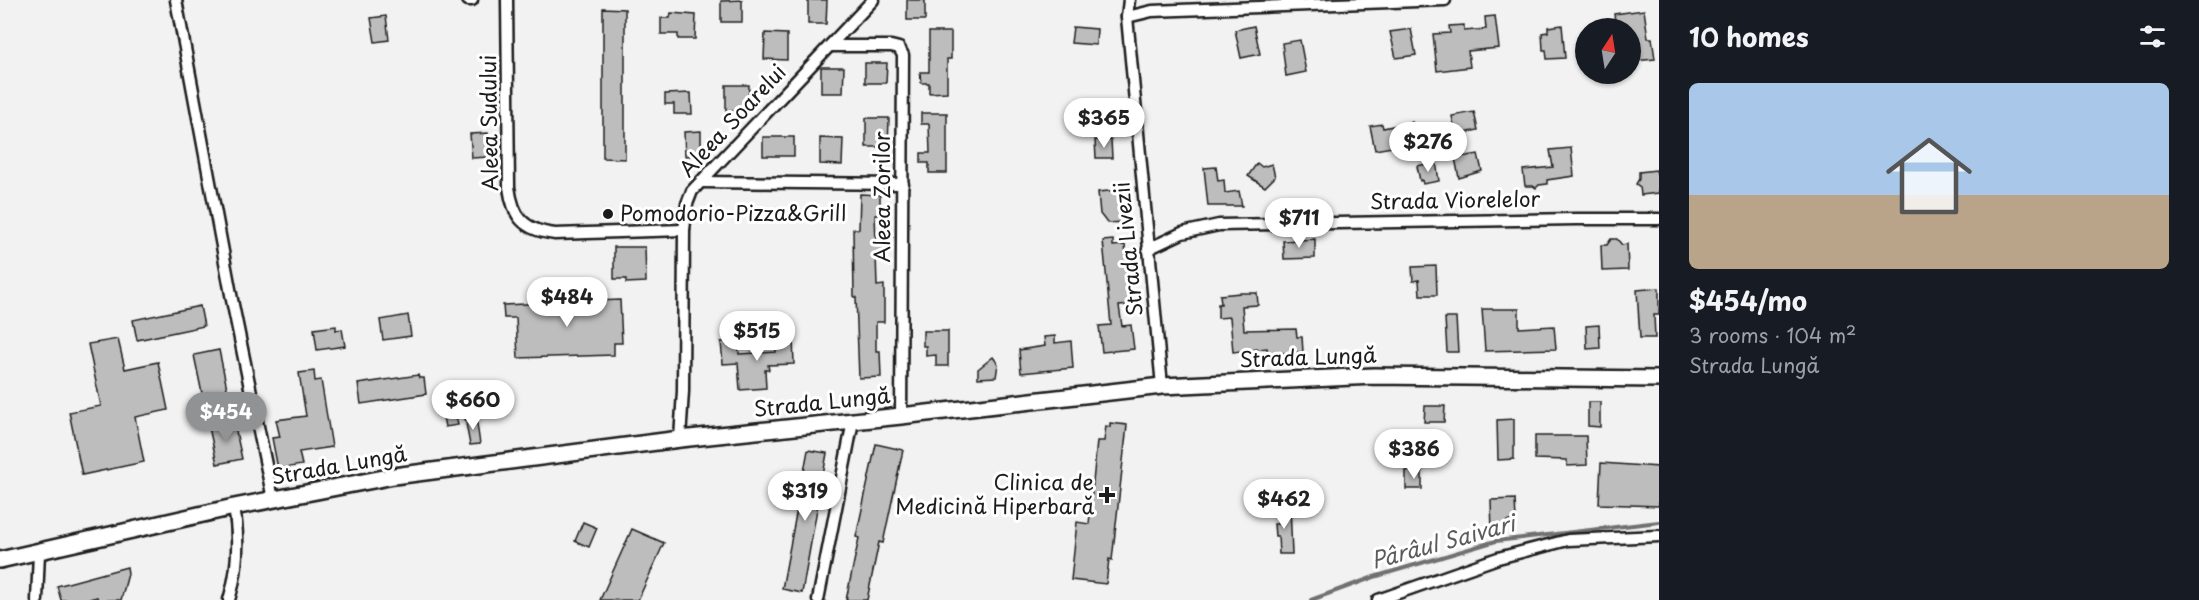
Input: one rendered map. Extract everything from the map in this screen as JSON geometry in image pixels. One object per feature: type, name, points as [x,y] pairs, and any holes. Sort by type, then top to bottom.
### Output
[{"type":"main road","name":"Strada Lungă","points":[[0,560],[234,507],[394,476],[680,439],[1162,386],[1374,376],[1659,379]]},
{"type":"street","points":[[176,0],[233,305],[273,500]]},
{"type":"street","name":"Aleea Sudului","points":[[507,0],[509,187],[515,211],[521,222],[542,232],[555,234],[684,230]]},
{"type":"street","name":"Aleea Soarelui","points":[[680,439],[683,391],[684,230],[687,204],[692,191],[873,0]]},
{"type":"street","name":"Strada Livezii","points":[[1129,0],[1127,16],[1162,386]]},
{"type":"street","points":[[1127,16],[1152,11],[1445,0]]},
{"type":"street","name":"Aleea Zorilor","points":[[831,46],[891,46],[899,48],[903,55],[901,416]]},
{"type":"street","points":[[700,182],[903,184]]},
{"type":"street","name":"Strada Viorelelor","points":[[1149,249],[1182,233],[1219,225],[1659,219]]},
{"type":"street","points":[[818,600],[853,421]]},
{"type":"street","points":[[229,600],[238,532],[234,507]]},
{"type":"street","points":[[1378,600],[1498,558],[1568,540],[1659,536]]},
{"type":"street","points":[[37,600],[39,552]]},
{"type":"building","points":[[742,0],[742,22],[721,22],[721,1]]},
{"type":"building","points":[[808,0],[827,0],[826,24],[808,24]]},
{"type":"building","points":[[907,0],[925,0],[925,20],[907,20]]},
{"type":"building","points":[[603,8],[625,9],[625,159],[603,158]]},
{"type":"building","points":[[1644,10],[1648,38],[1652,38],[1655,59],[1641,60],[1641,18],[1615,18],[1614,14]]},
{"type":"building","points":[[671,13],[696,15],[695,39],[678,39],[678,34],[661,34],[661,18],[670,18]]},
{"type":"building","points":[[386,16],[389,40],[375,42],[371,18]]},
{"type":"building","points":[[1495,16],[1499,48],[1468,51],[1470,67],[1437,71],[1433,34],[1450,33],[1449,26],[1464,25],[1464,31],[1486,29],[1485,17]]},
{"type":"building","points":[[1562,25],[1565,58],[1547,59],[1546,50],[1543,50],[1542,33],[1548,32],[1548,27]]},
{"type":"building","points":[[1254,26],[1260,54],[1241,58],[1235,30]]},
{"type":"building","points":[[1073,27],[1097,29],[1096,45],[1071,43]]},
{"type":"building","points":[[1411,29],[1416,55],[1396,58],[1390,32]]},
{"type":"building","points":[[929,32],[951,32],[951,59],[947,59],[947,92],[929,93],[929,83],[921,83],[920,72],[929,72]]},
{"type":"building","points":[[765,33],[787,34],[787,60],[764,59]]},
{"type":"building","points":[[1300,40],[1306,72],[1286,76],[1282,43]]},
{"type":"building","points":[[865,63],[887,63],[886,83],[865,83]]},
{"type":"building","points":[[821,67],[844,67],[843,93],[821,93]]},
{"type":"building","points":[[726,85],[749,85],[748,111],[726,111]]},
{"type":"building","points":[[691,93],[692,114],[674,114],[674,104],[665,104],[665,94]]},
{"type":"building","points":[[1474,112],[1478,130],[1456,135],[1452,116]]},
{"type":"building","points":[[921,113],[947,113],[947,173],[929,173],[929,163],[921,163],[921,153],[930,153],[929,124],[921,124]]},
{"type":"building","points":[[866,118],[889,118],[888,147],[866,147]]},
{"type":"building","points":[[1412,122],[1414,138],[1398,146],[1375,150],[1370,126],[1382,124],[1383,128]]},
{"type":"building","points":[[701,131],[701,155],[685,156],[684,132]]},
{"type":"building","points":[[488,133],[488,157],[472,158],[470,134]]},
{"type":"building","points":[[763,137],[794,137],[794,156],[763,156]]},
{"type":"building","points":[[820,138],[843,139],[842,165],[820,164]]},
{"type":"building","points":[[1095,140],[1111,140],[1112,158],[1096,158]]},
{"type":"building","points":[[1571,148],[1574,176],[1547,180],[1547,184],[1536,188],[1525,186],[1523,170],[1553,167],[1550,150]]},
{"type":"building","points":[[1478,154],[1482,171],[1459,178],[1455,158]]},
{"type":"building","points":[[1436,162],[1439,181],[1423,184],[1422,180],[1420,181],[1417,166]]},
{"type":"building","points":[[1257,163],[1262,167],[1272,164],[1275,177],[1265,187],[1248,176]]},
{"type":"building","points":[[1216,167],[1218,181],[1224,180],[1225,193],[1239,191],[1242,206],[1208,206],[1204,168]]},
{"type":"building","points":[[1656,170],[1657,174],[1659,173],[1659,193],[1641,195],[1640,187],[1636,184],[1639,172]]},
{"type":"building","points":[[1120,190],[1126,197],[1125,222],[1107,223],[1100,214],[1098,192]]},
{"type":"building","points":[[860,194],[880,195],[880,215],[875,215],[876,243],[883,243],[884,254],[876,254],[877,286],[884,285],[884,322],[876,322],[876,351],[880,351],[881,377],[859,378],[853,229],[859,229]]},
{"type":"building","points":[[1315,239],[1315,258],[1284,259],[1283,241]]},
{"type":"building","points":[[1611,239],[1617,239],[1622,245],[1627,244],[1628,270],[1602,271],[1601,245],[1607,245]]},
{"type":"building","points":[[1113,240],[1113,246],[1125,245],[1131,305],[1119,306],[1122,326],[1131,325],[1134,349],[1102,352],[1099,326],[1111,325],[1103,241]]},
{"type":"building","points":[[614,247],[645,247],[646,282],[626,283],[626,279],[614,279]]},
{"type":"building","points":[[1436,266],[1437,295],[1420,295],[1419,280],[1413,281],[1412,267]]},
{"type":"building","points":[[1659,288],[1659,315],[1654,315],[1655,338],[1640,338],[1637,290]]},
{"type":"building","points":[[1257,293],[1258,305],[1242,306],[1244,330],[1296,329],[1297,337],[1302,337],[1303,352],[1268,354],[1267,348],[1233,352],[1230,317],[1218,318],[1218,304],[1221,304],[1220,295]]},
{"type":"building","points":[[620,300],[622,343],[614,343],[614,355],[518,358],[516,318],[504,318],[503,305]]},
{"type":"building","points":[[200,306],[204,326],[137,340],[133,320]]},
{"type":"building","points":[[1482,309],[1519,309],[1519,328],[1554,326],[1556,349],[1485,351]]},
{"type":"building","points":[[408,315],[411,336],[383,340],[380,320]]},
{"type":"building","points":[[1445,318],[1456,318],[1458,352],[1447,352]]},
{"type":"building","points":[[1599,325],[1600,348],[1587,349],[1586,326]]},
{"type":"building","points":[[336,326],[336,330],[342,329],[345,346],[317,350],[314,329]]},
{"type":"building","points":[[923,331],[948,331],[948,366],[936,366],[936,355],[926,356]]},
{"type":"building","points":[[1055,336],[1055,343],[1071,341],[1073,368],[1021,373],[1019,350],[1045,346],[1044,337]]},
{"type":"building","points":[[775,338],[793,338],[794,364],[768,365],[769,370],[765,370],[766,388],[740,390],[738,363],[723,364],[721,342],[738,341],[739,354],[776,352]]},
{"type":"building","points":[[118,339],[125,369],[158,362],[168,410],[135,417],[144,462],[82,475],[69,412],[101,406],[88,344]]},
{"type":"building","points":[[219,350],[229,398],[204,403],[194,355]]},
{"type":"building","points":[[993,357],[998,364],[996,377],[978,378],[978,369]]},
{"type":"building","points":[[314,371],[315,381],[321,380],[332,447],[299,452],[302,465],[278,469],[272,438],[280,437],[276,420],[306,416],[299,373]]},
{"type":"building","points":[[418,375],[419,378],[424,378],[426,394],[361,404],[358,384]]},
{"type":"building","points":[[450,388],[458,425],[445,427],[438,391]]},
{"type":"building","points":[[1588,402],[1600,402],[1600,427],[1588,426]]},
{"type":"building","points":[[1425,406],[1445,406],[1444,422],[1424,422]]},
{"type":"building","points":[[476,417],[480,444],[470,445],[465,418]]},
{"type":"building","points":[[1514,419],[1514,459],[1498,460],[1497,420]]},
{"type":"building","points":[[234,422],[242,459],[217,464],[209,427]]},
{"type":"building","points":[[1110,423],[1127,425],[1112,560],[1109,559],[1106,584],[1071,580],[1077,522],[1089,524],[1097,441],[1104,441],[1106,426],[1110,427]]},
{"type":"building","points":[[1535,436],[1586,436],[1587,465],[1567,466],[1567,460],[1535,459]]},
{"type":"building","points":[[876,444],[903,450],[883,543],[879,542],[867,600],[846,600],[859,538],[856,537]]},
{"type":"building","points":[[808,450],[827,453],[802,593],[782,589]]},
{"type":"building","points":[[1601,463],[1659,467],[1659,506],[1599,504]]},
{"type":"building","points":[[1422,470],[1422,489],[1406,489],[1406,471]]},
{"type":"building","points":[[1515,499],[1516,521],[1507,521],[1507,525],[1492,532],[1491,500]]},
{"type":"building","points":[[1290,505],[1292,554],[1279,554],[1278,536],[1275,536],[1274,524],[1278,524],[1277,506]]},
{"type":"building","points":[[583,522],[597,528],[589,547],[575,541]]},
{"type":"building","points":[[632,529],[664,543],[638,600],[600,600]]},
{"type":"building","points":[[127,567],[128,574],[121,600],[98,600],[97,597],[86,600],[61,600],[57,586]]},
{"type":"waterway","name":"Pârâul Saivari","points":[[1311,600],[1374,577],[1496,541],[1659,522]]},
{"type":"place","name":"Pomodorio-Pizza&Grill","points":[[608,214]]},
{"type":"place","name":"Clinica de Medicină Hiperbară","points":[[1107,495]]}]
